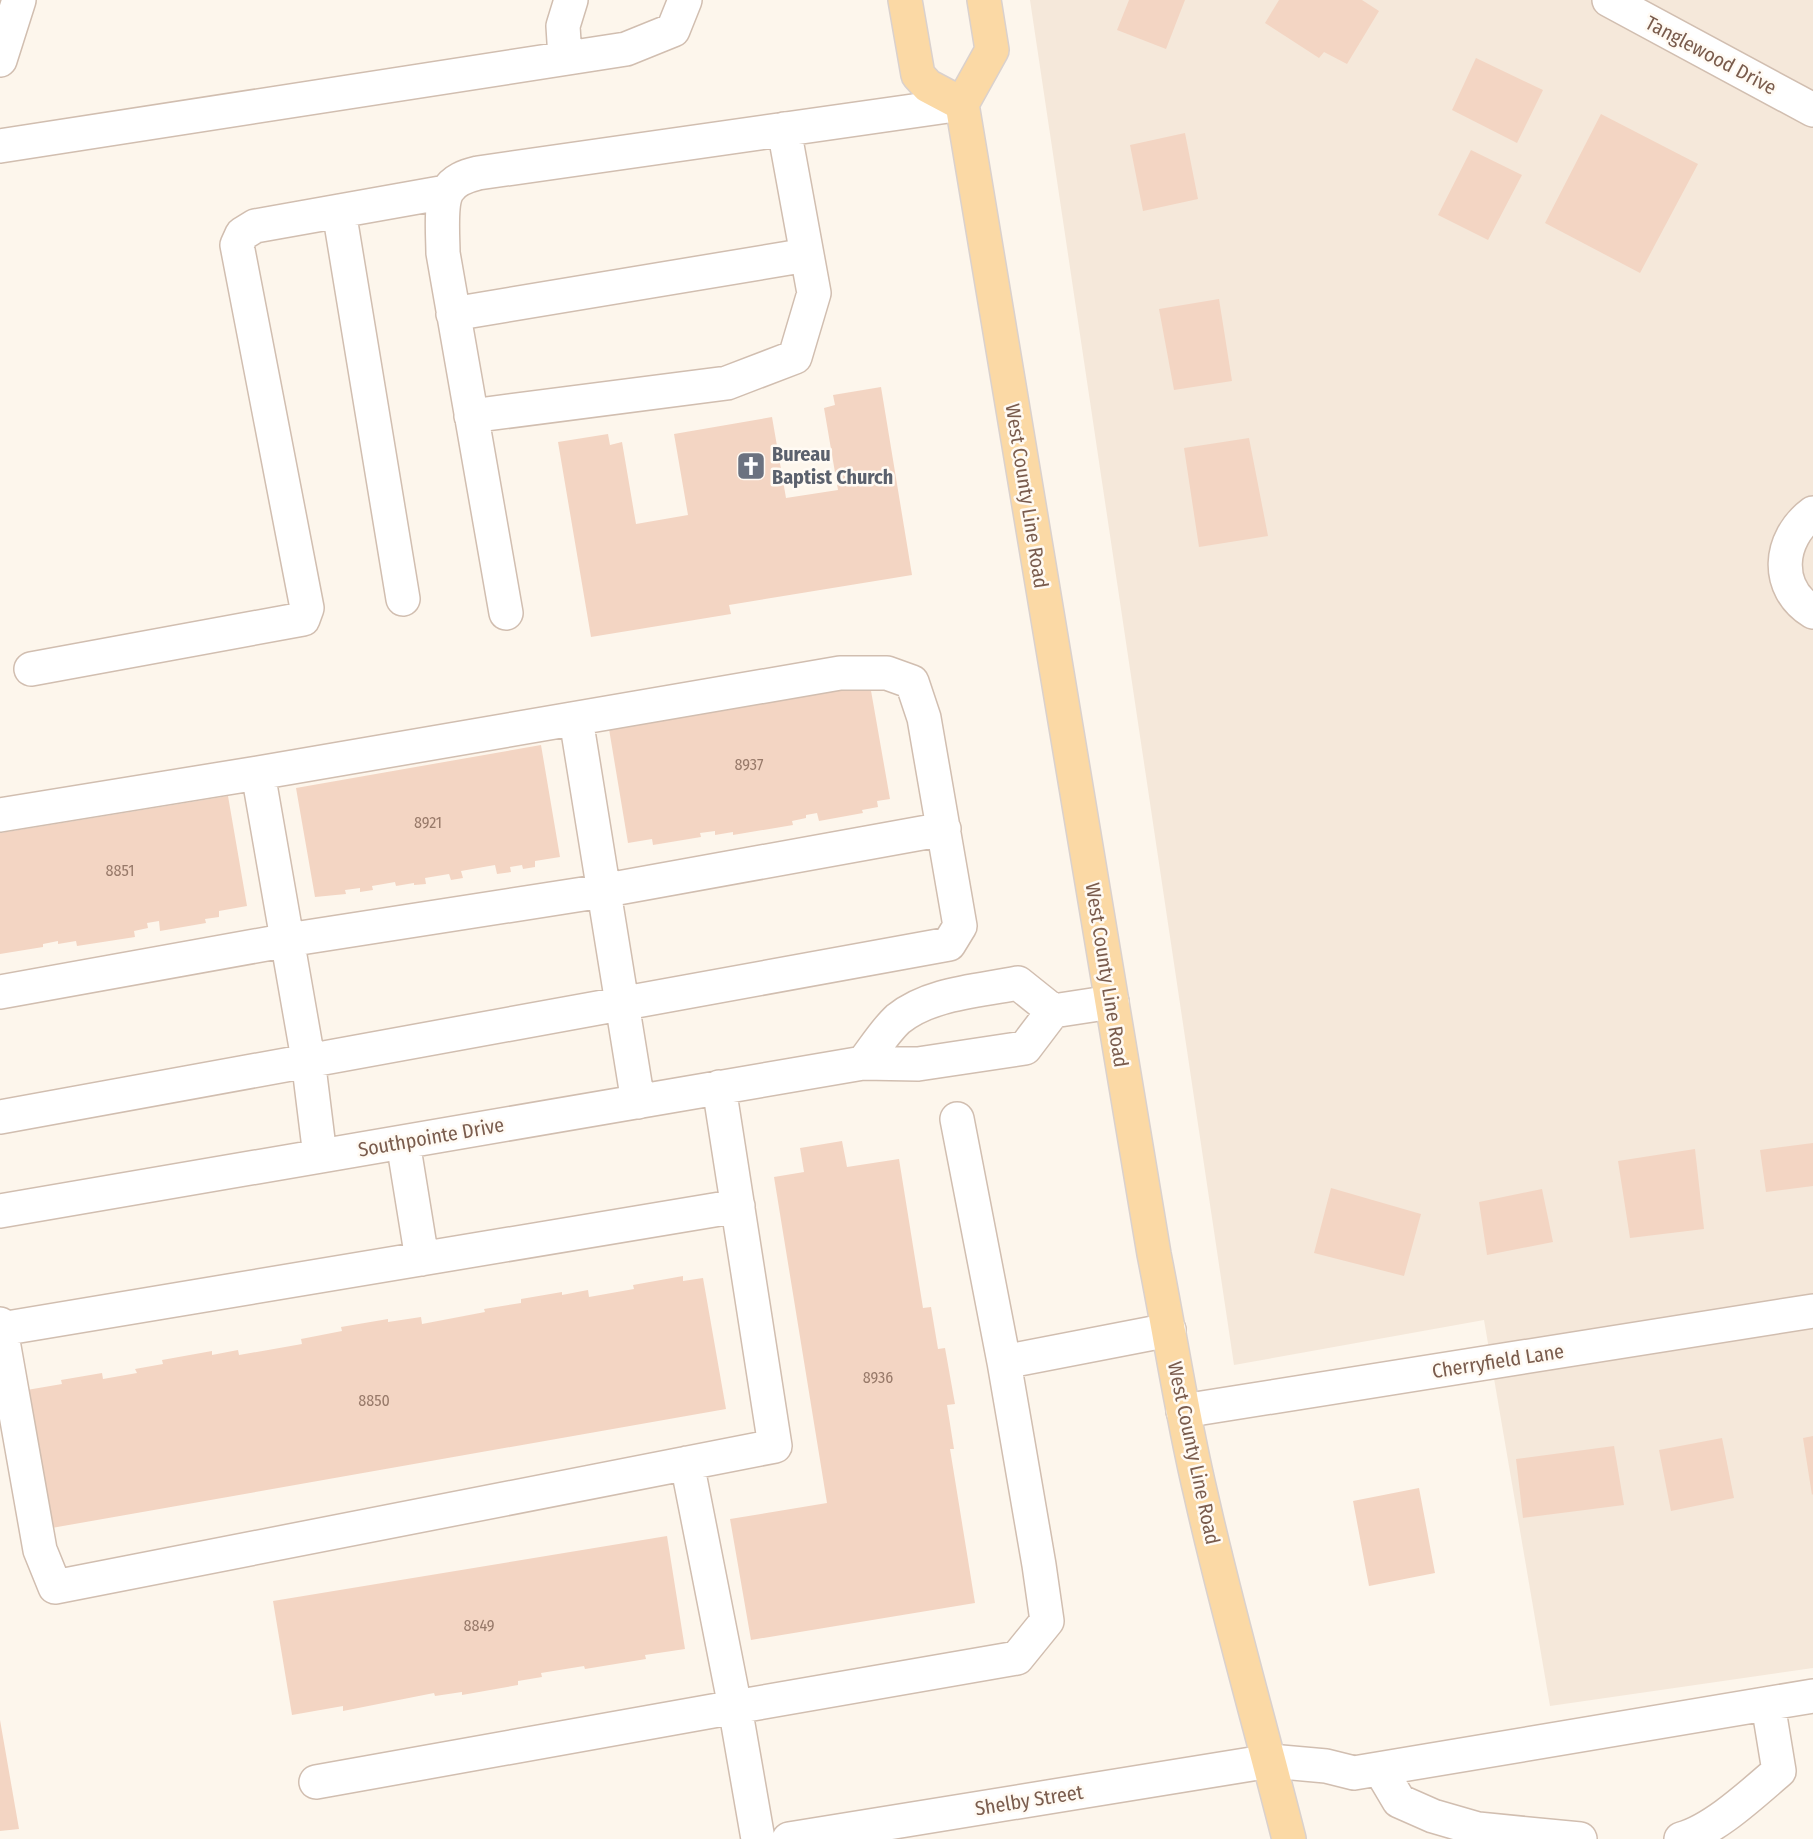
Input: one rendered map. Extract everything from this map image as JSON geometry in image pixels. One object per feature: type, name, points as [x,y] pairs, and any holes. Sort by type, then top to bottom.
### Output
[{"type":"main road","points":[[905,0],[918,75],[928,86],[962,104],[992,50],[984,0]]},
{"type":"main road","name":"West County Line Road","points":[[962,104],[1154,1254],[1183,1410],[1239,1651],[1290,1839]]},
{"type":"street","points":[[0,60],[19,0]]},
{"type":"street","points":[[565,58],[562,26],[571,0]]},
{"type":"street","points":[[0,146],[626,49],[673,30],[686,0]]},
{"type":"street","name":"Tanglewood Drive","points":[[1609,0],[1813,110]]},
{"type":"street","points":[[31,669],[303,619],[307,608],[237,245],[242,234],[255,226],[446,192],[461,178],[478,173],[962,104]]},
{"type":"street","points":[[471,416],[727,382],[795,357],[814,293],[784,129]]},
{"type":"street","points":[[446,192],[443,210],[443,253],[506,613]]},
{"type":"street","points":[[339,211],[403,599]]},
{"type":"street","points":[[453,314],[807,255]]},
{"type":"street","points":[[1813,513],[1801,522],[1790,537],[1785,555],[1786,573],[1792,591],[1803,606],[1813,612]]},
{"type":"street","points":[[0,815],[840,673],[887,673],[912,682],[924,718],[960,926],[949,944],[621,1005],[308,1059],[0,1117]]},
{"type":"street","points":[[576,719],[638,1102]]},
{"type":"street","points":[[258,773],[308,1059],[320,1156]]},
{"type":"street","points":[[0,992],[288,940],[604,890],[944,829]]},
{"type":"street","points":[[863,1063],[897,1020],[919,1006],[942,998],[1018,983],[1053,1011],[1112,1002]]},
{"type":"street","name":"Southpointe Drive","points":[[0,1211],[863,1063],[918,1064],[1025,1048],[1053,1011]]},
{"type":"street","points":[[719,1088],[738,1206],[775,1446],[55,1587],[40,1550],[0,1327],[738,1206]]},
{"type":"street","points":[[316,1782],[1017,1658],[1047,1621],[1004,1362],[957,1119]]},
{"type":"street","points":[[403,1142],[422,1259]]},
{"type":"street","name":"Cherryfield Lane","points":[[1183,1410],[1813,1311]]},
{"type":"street","points":[[1004,1362],[1169,1330]]},
{"type":"street","points":[[687,1463],[735,1707],[758,1839]]},
{"type":"street","name":"Shelby Street","points":[[789,1839],[896,1830],[1270,1761],[1326,1766],[1354,1773],[1813,1696]]},
{"type":"street","points":[[1681,1839],[1695,1835],[1744,1801],[1779,1771],[1768,1704]]},
{"type":"street","points":[[1380,1769],[1399,1801],[1433,1816],[1478,1829],[1580,1839]]},
{"type":"shaded area","points":[[1030,0],[1813,0],[1813,1668],[1550,1706],[1484,1320],[1234,1365]]},
{"type":"building","points":[[1129,0],[1185,0],[1166,49],[1117,30]]},
{"type":"building","points":[[1279,0],[1362,0],[1379,11],[1347,64],[1324,52],[1319,58],[1265,23]]},
{"type":"building","points":[[1476,58],[1543,90],[1517,143],[1452,110]]},
{"type":"building","points":[[1601,114],[1698,164],[1640,273],[1545,223]]},
{"type":"building","points":[[1185,133],[1198,199],[1143,211],[1130,145]]},
{"type":"building","points":[[1471,150],[1522,175],[1488,240],[1438,215]]},
{"type":"building","points":[[1219,299],[1232,381],[1174,390],[1159,309]]},
{"type":"building","points":[[881,387],[912,575],[729,605],[731,614],[591,637],[558,442],[608,434],[610,445],[622,442],[636,524],[688,515],[674,434],[772,417],[786,498],[838,490],[824,408],[835,405],[833,395]]},
{"type":"building","points":[[1249,438],[1268,536],[1199,547],[1184,448]]},
{"type":"building","points":[[870,685],[890,799],[877,801],[878,807],[862,810],[863,813],[819,821],[817,813],[806,815],[806,818],[792,821],[793,825],[733,835],[733,832],[715,835],[715,831],[700,833],[701,837],[653,845],[652,839],[628,843],[609,729]]},
{"type":"building","points":[[541,745],[560,857],[535,861],[535,867],[523,869],[522,865],[510,867],[511,872],[497,874],[495,865],[461,871],[463,878],[451,880],[449,874],[425,878],[426,884],[396,886],[395,882],[372,886],[373,890],[360,892],[360,888],[345,890],[346,894],[315,897],[296,788]]},
{"type":"building","points":[[228,796],[247,906],[219,911],[219,917],[205,919],[206,923],[160,931],[159,921],[147,923],[148,928],[134,931],[135,937],[77,946],[76,941],[58,944],[58,941],[43,944],[43,947],[0,954],[0,833]]},
{"type":"building","points":[[842,1141],[847,1167],[899,1159],[923,1308],[931,1307],[938,1349],[945,1348],[955,1404],[947,1405],[954,1449],[950,1449],[975,1603],[751,1640],[730,1519],[827,1503],[774,1177],[804,1172],[800,1148]]},
{"type":"building","points":[[1813,1143],[1813,1186],[1766,1192],[1760,1150]]},
{"type":"building","points":[[1695,1149],[1704,1229],[1630,1238],[1618,1161]]},
{"type":"building","points":[[1331,1188],[1421,1214],[1404,1276],[1314,1253]]},
{"type":"building","points":[[1542,1189],[1553,1242],[1487,1255],[1479,1202]]},
{"type":"building","points":[[683,1276],[683,1281],[703,1278],[726,1409],[46,1529],[21,1391],[62,1384],[61,1380],[102,1373],[103,1379],[137,1373],[135,1369],[163,1364],[162,1360],[212,1351],[212,1355],[238,1350],[239,1355],[302,1344],[301,1339],[342,1331],[341,1327],[388,1319],[388,1322],[421,1317],[422,1324],[485,1312],[484,1309],[521,1303],[521,1299],[588,1290],[589,1297],[634,1289],[633,1285]]},
{"type":"building","points":[[1813,1436],[1813,1494],[1812,1495],[1803,1438]]},
{"type":"building","points":[[1722,1438],[1734,1498],[1671,1511],[1659,1450]]},
{"type":"building","points":[[1614,1446],[1624,1505],[1523,1518],[1516,1459]]},
{"type":"building","points":[[1419,1488],[1435,1573],[1369,1586],[1353,1501]]},
{"type":"building","points":[[667,1536],[685,1649],[645,1655],[646,1659],[585,1669],[584,1666],[541,1673],[542,1677],[518,1681],[518,1685],[462,1695],[462,1692],[435,1696],[434,1693],[343,1711],[343,1706],[292,1715],[273,1601]]},
{"type":"building","points":[[0,1720],[19,1829],[0,1831]]},
{"type":"place","name":"Bureau Baptist Church","points":[[751,466]]}]
